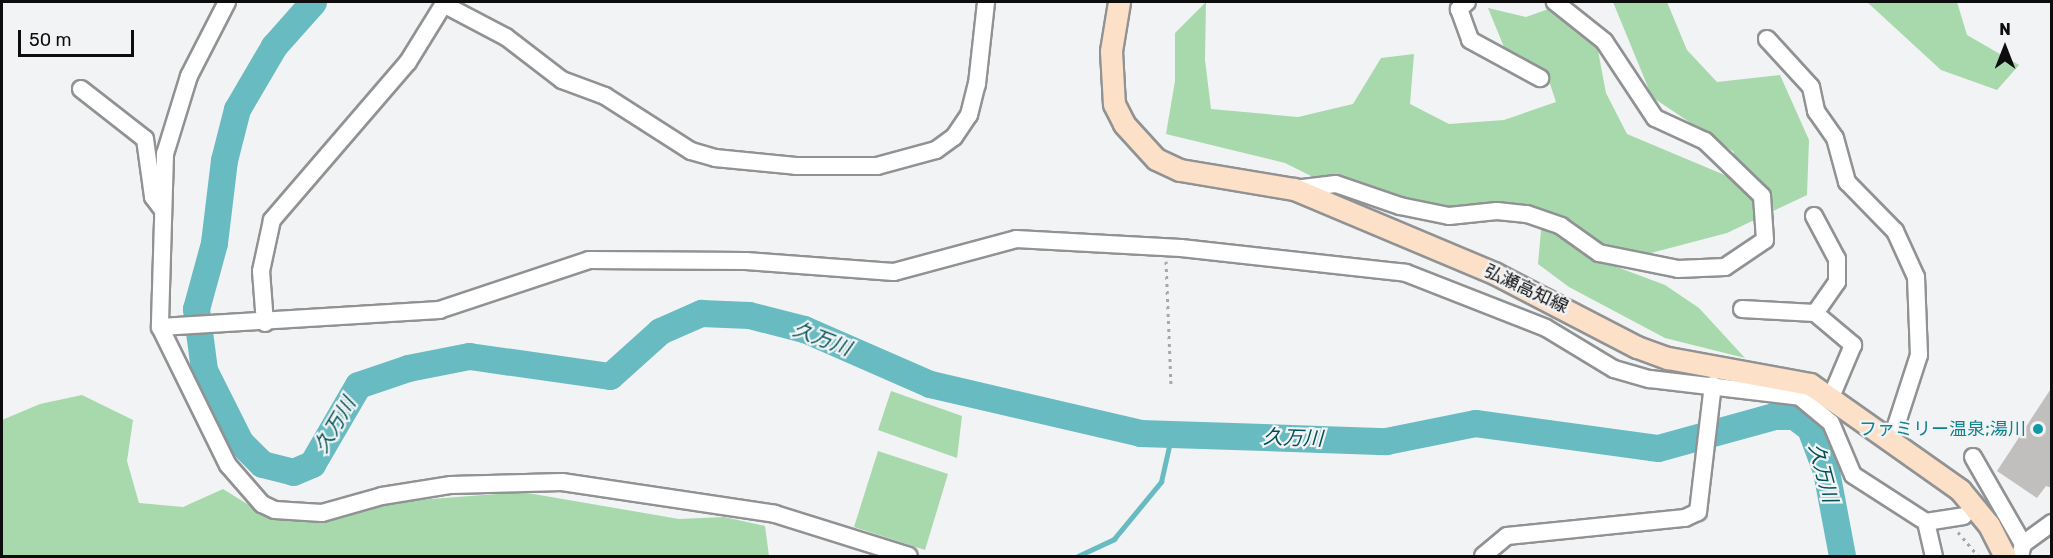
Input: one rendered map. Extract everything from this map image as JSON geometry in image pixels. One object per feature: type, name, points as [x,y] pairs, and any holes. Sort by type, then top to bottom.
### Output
[{"type":"main road","name":"弘瀬高知線","points":[[1119,2],[1110,82],[1124,124],[1156,159],[1180,170],[1294,189],[1494,273],[1636,347],[1668,358],[1788,377],[1831,397],[1892,438],[1976,506],[2005,556]]},
{"type":"street","points":[[227,2],[189,76],[165,154],[160,327],[228,465],[262,504],[275,510],[322,513],[382,496],[451,485],[562,482],[775,514],[909,556]]},
{"type":"street","points":[[265,322],[261,271],[272,220],[408,62],[445,3],[506,37],[562,80],[606,96],[690,151],[715,158],[796,166],[854,166],[912,160],[954,137],[969,115],[977,84],[986,2]]},
{"type":"street","points":[[1467,2],[1459,9],[1470,40],[1540,78]]},
{"type":"street","points":[[1294,189],[1336,184],[1400,206],[1449,216],[1497,211],[1527,214],[1561,226],[1599,253],[1678,269],[1725,267],[1766,240],[1762,196],[1705,141],[1655,118],[1604,41],[1555,2]]},
{"type":"street","points":[[1767,39],[1811,87],[1816,111],[1835,138],[1847,182],[1895,231],[1916,277],[1919,355],[1892,438]]},
{"type":"street","points":[[81,89],[146,139],[153,197],[163,210]]},
{"type":"street","points":[[1814,216],[1837,259],[1837,282],[1815,313]]},
{"type":"street","points":[[160,327],[180,323],[265,322],[439,310],[589,260],[746,261],[894,272],[1016,239],[1166,248],[1406,273],[1546,328],[1614,369],[1650,379],[1800,397],[1831,423],[1853,475],[1926,522],[1961,524]]},
{"type":"street","points":[[1742,309],[1815,313],[1853,345],[1831,397]]},
{"type":"street","points":[[1483,556],[1507,536],[1685,518],[1698,512],[1713,385]]},
{"type":"street","points":[[1973,457],[2021,550],[2052,523]]},
{"type":"street","points":[[1926,522],[1934,556]]},
{"type":"path","points":[[1166,248],[1171,388]]},
{"type":"path","points":[[1961,524],[1978,556]]},
{"type":"green space","points":[[1206,2],[1205,60],[1211,109],[1298,117],[1353,104],[1381,58],[1414,54],[1410,104],[1449,124],[1504,120],[1556,102],[1545,69],[1504,47],[1488,8],[1526,17],[1560,5],[1592,19],[1606,93],[1627,134],[1727,176],[1734,152],[1652,97],[1613,2],[1667,2],[1687,50],[1717,82],[1780,75],[1809,140],[1807,195],[1727,233],[1609,264],[1665,285],[1699,308],[1745,358],[1665,338],[1569,287],[1538,264],[1542,220],[1446,210],[1333,187],[1285,163],[1166,134],[1175,81],[1175,33]]},
{"type":"green space","points":[[1867,2],[1957,2],[1967,35],[2019,65],[1997,90],[1941,70]]},
{"type":"green space","points":[[891,391],[962,416],[957,458],[878,430]]},
{"type":"green space","points":[[82,395],[133,420],[127,461],[139,503],[183,507],[223,489],[260,512],[522,492],[679,519],[724,517],[765,526],[769,556],[2,556],[2,420],[40,404]]},
{"type":"green space","points":[[878,451],[948,474],[925,550],[854,527]]},
{"type":"building","name":"ファミリー温泉;湯川","points":[[2052,387],[2052,488],[2046,486],[2037,498],[1997,471]]},
{"type":"waterway","name":"久万川","points":[[313,2],[274,46],[237,109],[224,160],[214,243],[196,309],[204,370],[240,442],[262,464],[293,472],[312,464],[358,385],[408,368],[469,356],[610,376],[660,331],[701,313],[749,315],[804,329],[930,384],[1140,433],[1386,441],[1475,423],[1658,448],[1774,416],[1794,416],[1810,428],[1826,471],[1842,556]]},
{"type":"waterway","points":[[1078,556],[1114,539],[1161,482],[1172,433]]},
{"type":"place","name":"ファミリー温泉;湯川","points":[[2038,429]]}]
